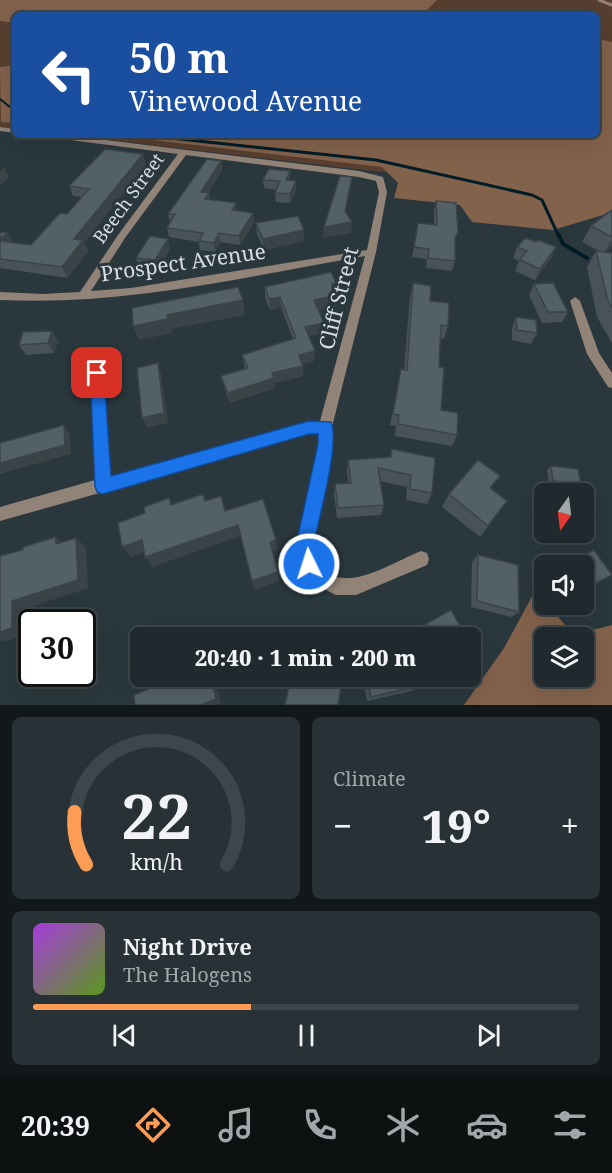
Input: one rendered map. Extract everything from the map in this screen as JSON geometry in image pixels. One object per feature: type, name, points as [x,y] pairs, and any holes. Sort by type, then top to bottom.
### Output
[{"type":"street","points":[[70,138],[183,153]]},
{"type":"street","name":"Cliff Street","points":[[183,153],[360,174],[380,179],[383,192],[371,252],[325,427],[326,444],[305,545],[309,564],[320,578],[336,587],[356,587],[421,559]]},
{"type":"street","name":"Beech Street","points":[[84,295],[121,237],[183,153]]},
{"type":"street","name":"Prospect Avenue","points":[[0,296],[43,298],[165,288],[371,252]]},
{"type":"street","points":[[575,301],[593,354],[612,383]]},
{"type":"street","points":[[97,373],[103,486]]},
{"type":"street","points":[[0,514],[309,428],[325,427]]},
{"type":"lane","points":[[599,0],[612,5]]},
{"type":"shaded area","points":[[0,0],[612,0],[612,196],[92,138],[600,138],[600,12],[12,12],[12,129],[0,127]]},
{"type":"shaded area","points":[[0,0],[437,0],[425,12],[12,12],[12,23],[0,21]]},
{"type":"shaded area","points":[[600,40],[612,42],[612,210],[603,215],[553,230],[472,222],[460,205],[394,198],[398,183],[382,167],[136,138],[600,138]]},
{"type":"shaded area","points":[[12,65],[12,123],[1,122],[0,67]]},
{"type":"shaded area","points":[[534,593],[534,615],[556,615],[567,627],[534,627],[534,687],[594,687],[594,630],[612,625],[612,705],[464,705],[477,687],[481,687],[481,681],[504,648]]},
{"type":"building","points":[[105,149],[143,154],[74,239],[83,240],[62,267],[0,259],[0,241],[31,245],[60,213],[67,214],[89,189],[69,186]]},
{"type":"building","points":[[207,159],[221,161],[201,192],[209,193],[205,199],[236,203],[232,210],[253,213],[239,236],[219,233],[214,243],[199,241],[203,233],[167,228],[175,214],[168,214]]},
{"type":"building","points":[[269,169],[290,171],[286,180],[296,181],[290,194],[275,193],[280,181],[263,180]]},
{"type":"building","points":[[340,176],[352,177],[345,211],[352,222],[324,227]]},
{"type":"building","points":[[436,201],[456,203],[458,232],[455,238],[455,261],[428,258],[429,249],[414,247],[418,223],[437,225]]},
{"type":"building","points":[[612,210],[612,237],[591,226]]},
{"type":"building","points":[[298,216],[304,230],[263,239],[256,223]]},
{"type":"building","points":[[0,232],[7,233],[0,239]]},
{"type":"building","points":[[150,236],[168,239],[155,260],[136,258]]},
{"type":"building","points":[[525,238],[556,247],[540,269],[520,260],[527,251],[517,247]]},
{"type":"building","points":[[596,251],[612,253],[612,308],[608,301]]},
{"type":"building","points":[[331,272],[336,283],[332,284],[338,295],[314,300],[324,323],[305,327],[315,351],[299,355],[303,366],[272,373],[274,378],[228,393],[221,376],[248,368],[242,355],[296,338],[280,297],[269,299],[265,287]]},
{"type":"building","points":[[413,283],[431,286],[430,301],[449,303],[448,326],[441,325],[439,367],[444,368],[441,410],[458,413],[457,435],[398,424],[399,415],[393,414],[401,369],[407,370]]},
{"type":"building","points":[[553,283],[568,312],[548,312],[534,284]]},
{"type":"building","points":[[238,287],[243,300],[167,315],[168,319],[133,326],[132,308]]},
{"type":"building","points":[[516,317],[536,320],[537,333],[517,330]]},
{"type":"building","points":[[52,331],[48,343],[19,345],[23,332]]},
{"type":"building","points":[[158,363],[164,413],[142,418],[137,368]]},
{"type":"building","points":[[64,425],[65,445],[0,463],[0,443]]},
{"type":"building","points":[[392,449],[435,458],[432,493],[410,489],[411,475],[378,468],[384,505],[338,508],[335,484],[351,483],[348,460],[391,457]]},
{"type":"building","points":[[478,460],[500,476],[490,488],[507,501],[488,526],[449,494]]},
{"type":"building","points":[[551,466],[578,469],[581,483],[572,483],[553,481]]},
{"type":"building","points":[[203,494],[205,501],[221,496],[225,511],[263,499],[276,540],[270,542],[278,572],[252,581],[238,525],[145,557],[142,540],[122,547],[118,523],[145,513],[144,507],[169,498],[171,505]]},
{"type":"building","points":[[56,537],[56,544],[76,538],[78,580],[12,601],[12,628],[0,632],[0,556]]},
{"type":"building","points":[[594,550],[612,575],[594,584],[594,555],[584,555]]},
{"type":"building","points":[[478,555],[518,565],[519,612],[477,601]]},
{"type":"building","points":[[451,610],[461,627],[420,627]]},
{"type":"building","points":[[153,687],[213,687],[216,699],[201,705],[135,705],[134,695]]},
{"type":"building","points":[[289,687],[341,687],[338,705],[285,705]]},
{"type":"building","points":[[369,687],[414,687],[371,697]]},
{"type":"waterway","points":[[0,99],[12,109]]},
{"type":"waterway","points":[[170,138],[376,160],[532,195],[542,200],[559,237]]},
{"type":"waterway","points":[[174,138],[184,139]]},
{"type":"waterway","points":[[559,235],[563,244],[587,258]]},
{"type":"route","points":[[97,373],[103,486],[309,428],[325,427],[326,444],[305,545],[309,564]]}]
